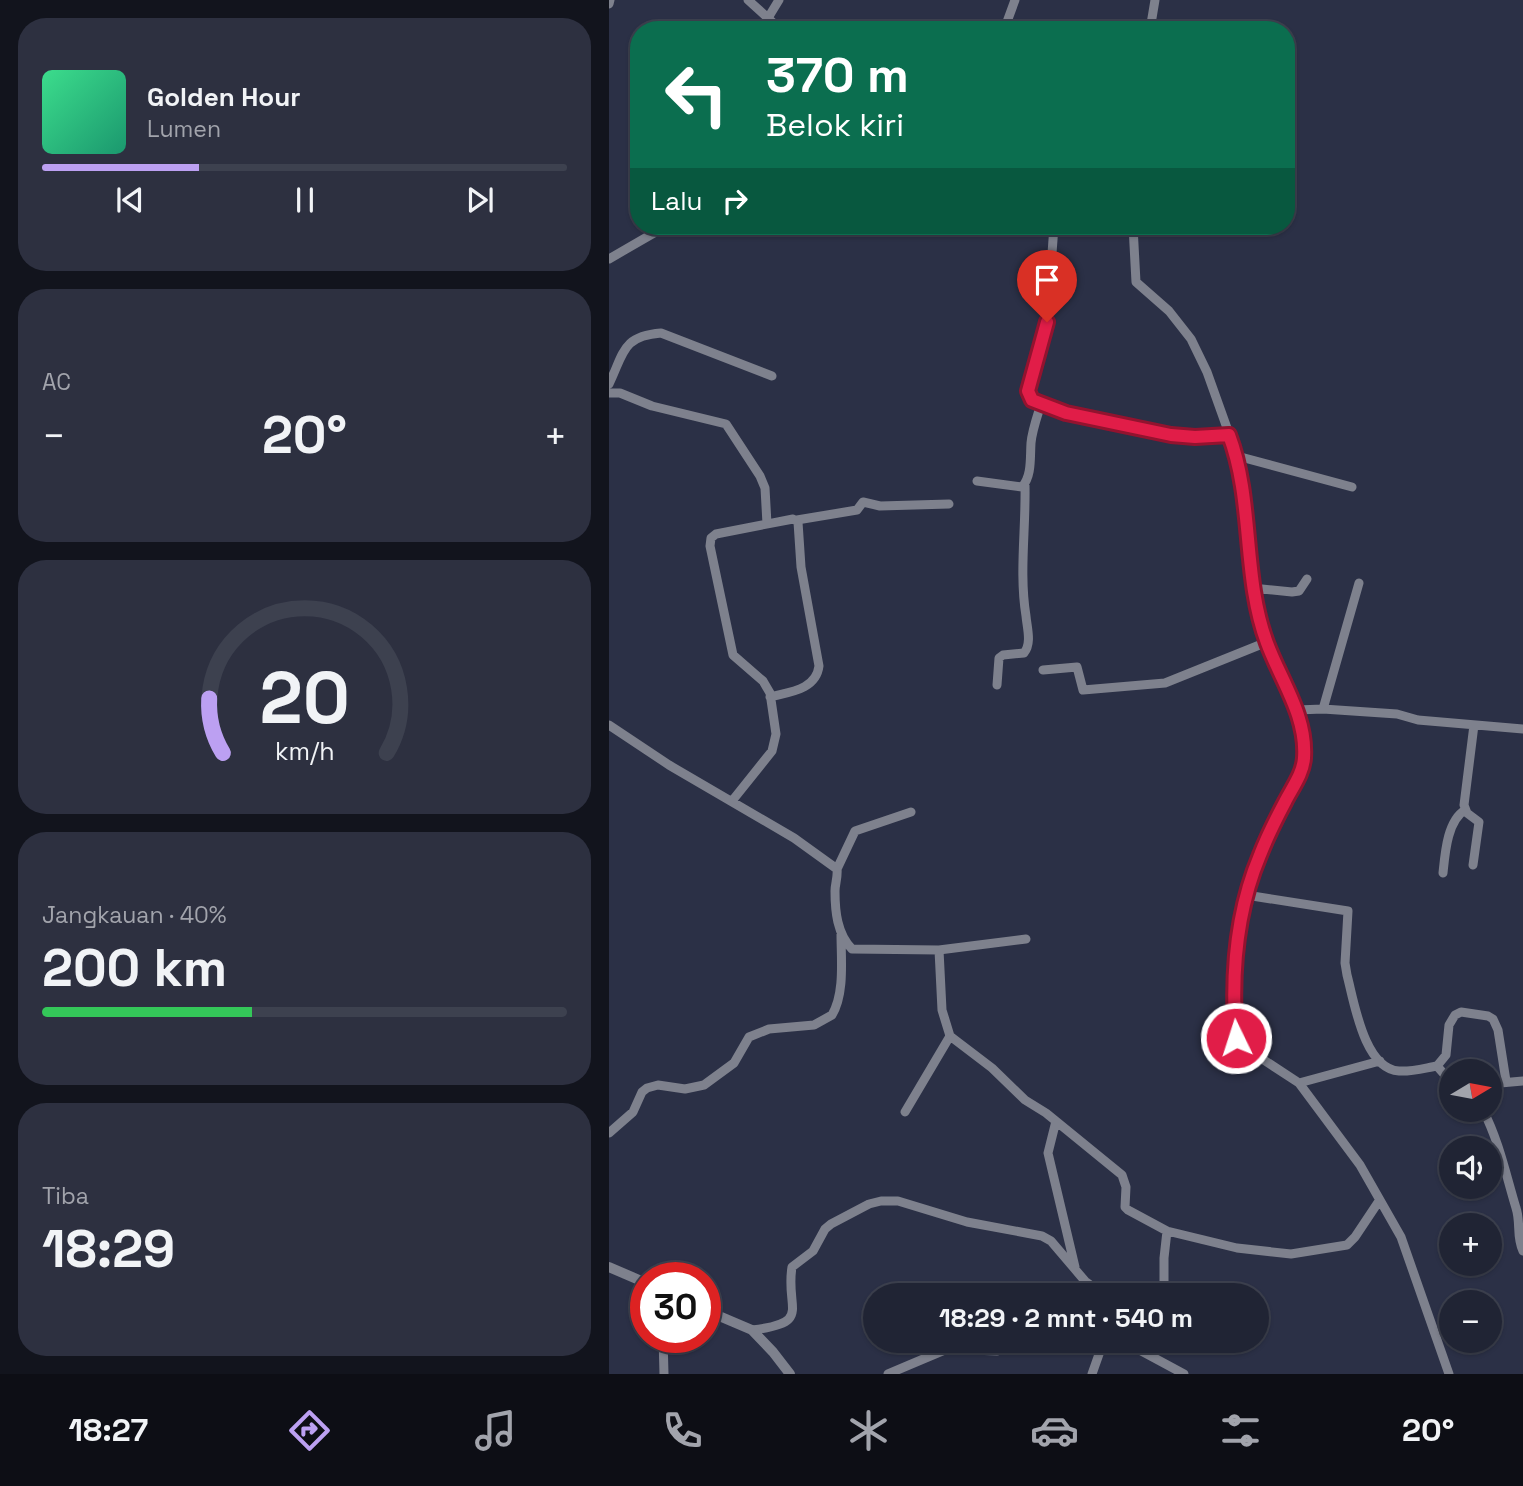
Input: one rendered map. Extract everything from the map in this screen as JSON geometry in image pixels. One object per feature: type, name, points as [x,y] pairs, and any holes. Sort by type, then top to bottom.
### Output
[{"type":"street","points":[[748,0],[770,21]]},
{"type":"street","points":[[768,19],[779,0]]},
{"type":"street","points":[[1007,21],[1015,0]]},
{"type":"street","points":[[1152,21],[1156,0]]},
{"type":"street","points":[[609,259],[650,235]]},
{"type":"street","points":[[1053,235],[1047,322],[1028,391],[1032,400],[1066,413],[1171,435],[1229,435]]},
{"type":"street","points":[[1133,235],[1136,282],[1169,311],[1191,339],[1207,372],[1237,456],[1252,588],[1266,642],[1297,710],[1302,731],[1304,760],[1299,775],[1259,857],[1246,895],[1237,946],[1233,999],[1236,1038],[1241,1045],[1299,1083],[1347,1145],[1401,1237],[1449,1374]]},
{"type":"street","points":[[609,384],[631,340],[661,333],[772,376]]},
{"type":"street","points":[[609,393],[620,393],[652,406],[726,424],[765,488],[767,524]]},
{"type":"street","points":[[997,685],[999,658],[1003,655],[1024,653],[1028,643],[1023,578],[1025,485],[1031,442],[1041,404]]},
{"type":"street","points":[[1237,456],[1352,487]]},
{"type":"street","points":[[977,481],[1022,487],[1025,485]]},
{"type":"street","points":[[732,801],[775,744],[770,698],[763,681],[733,655],[710,546],[711,538],[716,534],[767,524],[857,510],[863,502],[880,506],[949,503]]},
{"type":"street","points":[[770,698],[801,689],[818,675],[819,660],[801,567],[797,520]]},
{"type":"street","points":[[1252,588],[1299,591],[1305,586],[1307,579]]},
{"type":"street","points":[[1323,709],[1359,583]]},
{"type":"street","points":[[1043,670],[1077,667],[1083,690],[1165,683],[1266,642]]},
{"type":"street","points":[[1297,710],[1397,714],[1418,720],[1523,729]]},
{"type":"street","points":[[609,724],[669,765],[794,838],[837,869]]},
{"type":"street","points":[[1465,810],[1473,725]]},
{"type":"street","points":[[1465,810],[1479,822],[1473,865]]},
{"type":"street","points":[[1443,873],[1452,828],[1457,814],[1465,810]]},
{"type":"street","points":[[609,1133],[633,1112],[642,1092],[647,1088],[658,1085],[685,1089],[704,1085],[734,1063],[749,1037],[769,1029],[814,1025],[832,1015],[841,975],[841,933],[836,913],[835,888],[837,869],[855,831],[911,812]]},
{"type":"street","points":[[1246,895],[1349,911],[1345,963],[1347,975],[1363,1035],[1380,1061],[1397,1072],[1437,1066],[1446,1055],[1449,1025],[1455,1015],[1461,1012],[1488,1016],[1493,1019],[1498,1030],[1506,1081]]},
{"type":"street","points":[[841,933],[852,948],[860,950],[939,950],[1026,939]]},
{"type":"street","points":[[939,950],[942,1010],[950,1036],[992,1068],[1025,1100],[1056,1121],[1122,1175],[1125,1180],[1125,1207],[1128,1210],[1167,1231],[1237,1248],[1291,1254],[1347,1245],[1379,1201]]},
{"type":"street","points":[[905,1112],[950,1036]]},
{"type":"street","points":[[1299,1083],[1380,1061]]},
{"type":"street","points":[[1502,1082],[1523,1081]]},
{"type":"street","points":[[1056,1121],[1048,1153],[1076,1272]]},
{"type":"street","points":[[1489,1122],[1516,1207],[1519,1241],[1523,1251]]},
{"type":"street","points":[[752,1330],[775,1328],[787,1322],[794,1312],[792,1267],[813,1251],[831,1224],[869,1204],[881,1201],[898,1201],[967,1222],[1042,1236],[1051,1241],[1076,1272],[1089,1283]]},
{"type":"street","points":[[1164,1283],[1167,1231]]},
{"type":"street","points":[[609,1267],[630,1276]]},
{"type":"street","points":[[721,1317],[752,1330],[790,1374]]},
{"type":"street","points":[[663,1353],[664,1374]]},
{"type":"street","points":[[888,1374],[938,1353]]},
{"type":"street","points":[[1092,1374],[1099,1353]]},
{"type":"street","points":[[1155,1353],[1184,1374]]},
{"type":"route","points":[[1047,322],[1028,391],[1032,400],[1066,413],[1171,435],[1229,435],[1237,456],[1252,588],[1266,642],[1297,710],[1304,760],[1259,857],[1246,895],[1237,946],[1233,999],[1236,1038]]}]
